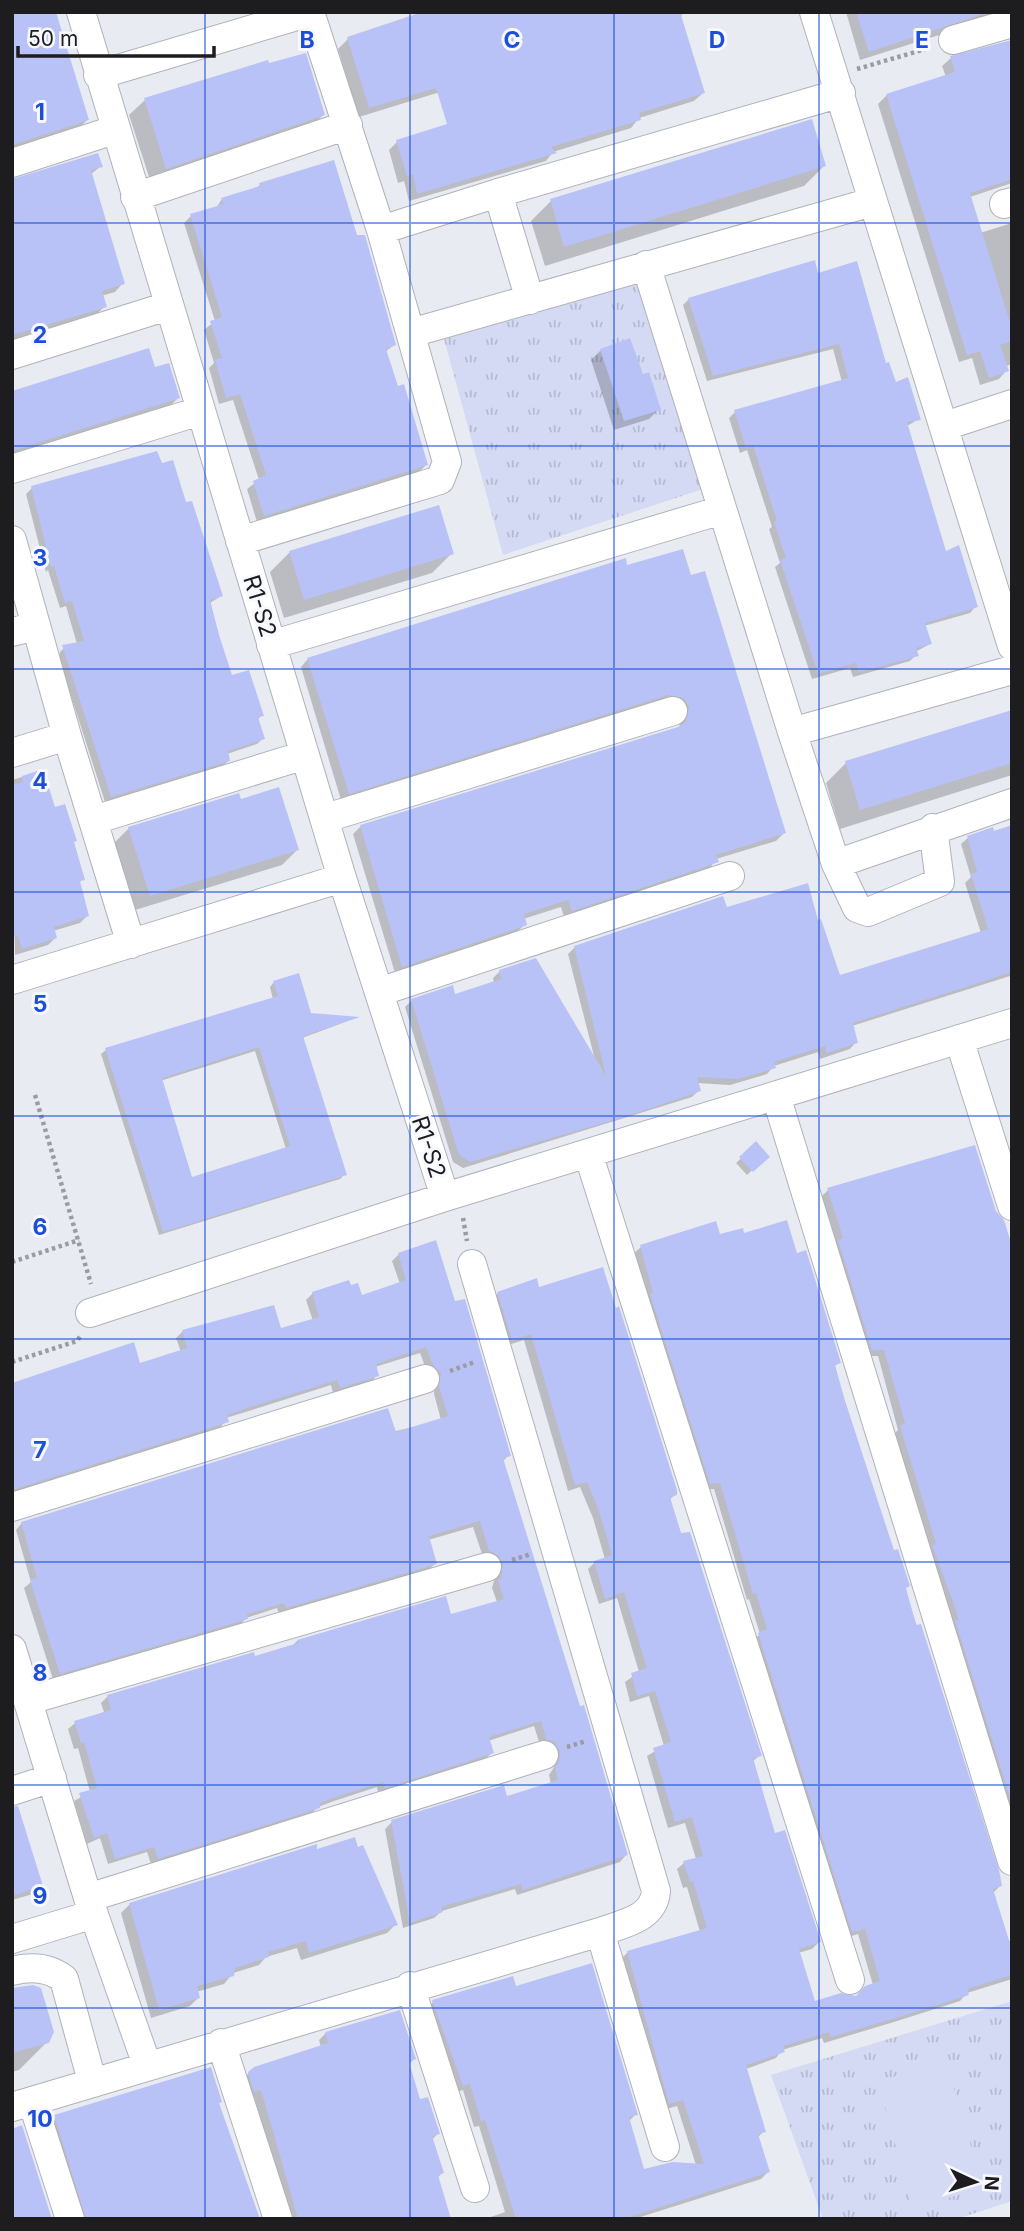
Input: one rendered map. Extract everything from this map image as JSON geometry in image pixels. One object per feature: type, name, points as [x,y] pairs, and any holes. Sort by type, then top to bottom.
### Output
[{"type":"street","name":"R1-S2","points":[[81,12],[114,130],[326,818],[342,878],[451,1195]]},
{"type":"street","points":[[98,75],[310,12],[381,230],[447,462],[440,480],[240,541]]},
{"type":"street","points":[[814,12],[839,84],[872,202],[945,426],[1012,646]]},
{"type":"street","points":[[953,40],[1012,23]]},
{"type":"street","points":[[381,230],[839,84]]},
{"type":"street","points":[[135,197],[348,125]]},
{"type":"street","points":[[12,163],[114,130]]},
{"type":"street","points":[[498,193],[530,300]]},
{"type":"street","points":[[411,332],[872,202]]},
{"type":"street","points":[[646,265],[792,732],[836,864],[857,908],[868,912],[940,882],[933,828]]},
{"type":"street","points":[[12,355],[168,306]]},
{"type":"street","points":[[945,426],[1012,404]]},
{"type":"street","points":[[12,470],[200,411]]},
{"type":"street","points":[[271,645],[722,510]]},
{"type":"street","points":[[12,540],[24,629],[67,736],[131,944]]},
{"type":"street","points":[[792,732],[1012,670]]},
{"type":"street","points":[[326,818],[673,710]]},
{"type":"street","points":[[12,753],[67,736]]},
{"type":"street","points":[[94,820],[305,755]]},
{"type":"street","points":[[836,864],[933,828],[1012,803]]},
{"type":"street","points":[[379,992],[730,876]]},
{"type":"street","points":[[12,979],[342,878]]},
{"type":"street","points":[[90,1313],[451,1195],[1012,1023]]},
{"type":"street","points":[[960,1039],[1012,1206]]},
{"type":"street","points":[[776,1096],[1012,1861]]},
{"type":"street","points":[[588,1153],[850,1980]]},
{"type":"street","points":[[70,2219],[22,2104],[147,2064],[600,1932],[645,1915],[653,1904],[656,1892],[472,1264]]},
{"type":"street","points":[[12,1507],[425,1379]]},
{"type":"street","points":[[29,1700],[487,1567]]},
{"type":"street","points":[[12,1649],[91,1906],[147,2064]]},
{"type":"street","points":[[12,1938],[91,1906],[544,1755]]},
{"type":"street","points":[[12,1791],[52,1778]]},
{"type":"street","points":[[600,1932],[665,2147]]},
{"type":"street","points":[[12,1971],[38,1968],[54,1971],[64,1979],[92,2081]]},
{"type":"street","points":[[410,1986],[475,2188]]},
{"type":"street","points":[[220,2043],[278,2219]]},
{"type":"path","points":[[839,84],[953,40]]},
{"type":"path","points":[[12,1362],[77,1341],[86,1328],[92,1291],[35,1095]]},
{"type":"path","points":[[451,1195],[472,1264]]},
{"type":"path","points":[[12,1262],[79,1240]]},
{"type":"path","points":[[425,1379],[499,1354]]},
{"type":"path","points":[[487,1567],[555,1547]]},
{"type":"path","points":[[544,1755],[610,1733]]},
{"type":"green space","points":[[638,283],[703,489],[503,555],[444,339]]},
{"type":"green space","points":[[1012,2001],[1012,2201],[957,2219],[823,2219],[771,2075]]},
{"type":"green space","points":[[946,2062],[983,2187],[913,2209],[878,2081]]},
{"type":"building","points":[[12,12],[56,12],[89,120],[12,145]]},
{"type":"building","points":[[422,12],[680,12],[705,93],[639,113],[641,120],[551,147],[557,153],[417,194],[413,174],[407,176],[396,140],[447,124],[436,88],[369,108],[347,37]]},
{"type":"building","points":[[856,12],[989,12],[869,52]]},
{"type":"building","points":[[1012,40],[1012,179],[970,193],[1012,329],[1012,341],[1000,345],[1009,371],[989,378],[980,351],[967,355],[886,94],[955,72],[950,56]]},
{"type":"building","points":[[306,53],[325,115],[166,169],[144,98],[268,60],[269,63]]},
{"type":"building","points":[[812,119],[826,166],[564,247],[550,199]]},
{"type":"building","points":[[98,153],[103,167],[91,170],[125,284],[102,291],[107,307],[12,335],[12,179]]},
{"type":"building","points":[[334,160],[357,235],[365,235],[396,345],[386,349],[398,386],[404,384],[428,465],[264,516],[253,481],[266,475],[240,394],[226,398],[215,360],[222,358],[210,321],[222,317],[190,214],[224,204],[221,198],[260,186],[259,183]]},
{"type":"building","points":[[815,260],[818,273],[857,261],[886,363],[889,362],[896,382],[908,377],[921,420],[907,422],[946,551],[959,545],[978,607],[925,623],[932,644],[916,648],[919,656],[859,672],[856,663],[818,674],[780,560],[786,558],[753,445],[746,448],[734,410],[848,378],[839,344],[713,376],[688,298]]},
{"type":"building","points":[[630,338],[643,374],[649,372],[661,410],[624,421],[600,349]]},
{"type":"building","points":[[149,348],[155,367],[169,363],[180,398],[12,451],[12,391]]},
{"type":"building","points":[[157,451],[162,463],[173,460],[186,502],[192,501],[223,596],[210,600],[219,635],[232,675],[249,670],[264,716],[258,717],[265,739],[228,751],[230,761],[111,797],[62,645],[84,641],[72,601],[65,603],[54,566],[51,567],[31,486]]},
{"type":"building","points":[[439,505],[454,554],[304,600],[289,551]]},
{"type":"building","points":[[683,549],[691,575],[705,571],[786,833],[716,855],[719,862],[572,911],[568,900],[524,914],[527,925],[402,967],[360,825],[678,727],[686,722],[689,707],[684,698],[668,695],[349,794],[307,658],[626,558],[627,565]]},
{"type":"building","points":[[1012,710],[1012,763],[860,810],[845,761]]},
{"type":"building","points":[[43,769],[55,807],[65,804],[77,841],[74,842],[85,880],[80,881],[89,916],[54,927],[57,938],[22,949],[18,936],[12,937],[12,785],[23,782],[22,776]]},
{"type":"building","points":[[279,787],[299,850],[150,896],[128,827],[239,793],[241,799]]},
{"type":"building","points":[[1012,825],[1012,972],[853,1023],[858,1043],[826,1053],[825,1046],[774,1062],[776,1068],[738,1079],[697,1077],[701,1091],[627,1116],[470,1162],[459,1155],[411,999],[453,985],[455,994],[501,979],[499,970],[536,958],[606,1076],[574,946],[723,896],[727,907],[808,883],[818,920],[821,919],[840,975],[988,929],[971,874],[977,872],[967,836],[993,827],[994,831]]},
{"type":"building","points":[[299,973],[311,1013],[360,1017],[303,1036],[347,1175],[163,1232],[105,1048],[278,996],[273,981]],"holes":[[[259,1047],[290,1146],[192,1177],[162,1078]]]},
{"type":"building","points":[[756,1141],[770,1157],[753,1172],[739,1157]]},
{"type":"building","points":[[975,1145],[996,1211],[1004,1220],[1012,1246],[1012,1804],[955,1620],[958,1620],[957,1613],[932,1545],[936,1544],[900,1426],[905,1423],[884,1350],[872,1350],[838,1240],[843,1238],[827,1188]]},
{"type":"building","points":[[787,1220],[797,1253],[806,1250],[841,1363],[835,1365],[845,1401],[894,1550],[898,1549],[910,1586],[906,1588],[916,1625],[921,1624],[999,1870],[1002,1886],[993,1889],[1012,1950],[1012,1975],[967,1989],[969,1995],[902,2016],[831,2037],[829,2032],[783,2046],[785,2052],[746,2065],[766,2132],[758,2134],[770,2172],[623,2219],[516,2219],[485,2120],[481,2121],[470,2084],[463,2086],[432,2000],[513,1976],[516,1986],[592,1963],[638,2115],[629,2117],[644,2169],[672,2162],[704,2164],[683,2100],[669,2104],[627,1951],[707,1928],[693,1881],[690,1882],[683,1861],[703,1856],[692,1817],[675,1822],[653,1748],[671,1742],[655,1691],[637,1696],[631,1673],[647,1668],[624,1592],[605,1599],[594,1561],[612,1555],[599,1511],[587,1482],[575,1485],[531,1334],[512,1340],[497,1292],[537,1278],[539,1287],[603,1267],[616,1308],[619,1306],[677,1490],[677,1495],[670,1497],[681,1533],[690,1532],[762,1756],[753,1758],[775,1833],[785,1830],[821,1942],[799,1949],[815,2001],[841,1993],[856,1996],[865,1986],[880,1981],[865,1929],[852,1932],[758,1633],[767,1629],[756,1593],[753,1594],[720,1483],[710,1484],[650,1294],[653,1293],[640,1245],[716,1221],[720,1234],[743,1228],[744,1233]]},
{"type":"building","points":[[436,1240],[455,1301],[465,1299],[511,1456],[503,1458],[580,1706],[584,1705],[628,1855],[523,1890],[521,1884],[441,1907],[443,1912],[410,1923],[391,1820],[504,1785],[507,1796],[558,1780],[555,1767],[560,1759],[560,1751],[555,1742],[546,1739],[541,1721],[489,1737],[494,1753],[385,1788],[384,1782],[342,1795],[320,1803],[320,1808],[158,1859],[154,1847],[115,1859],[107,1833],[94,1838],[79,1793],[97,1788],[84,1742],[81,1743],[74,1721],[111,1710],[107,1695],[254,1652],[255,1656],[298,1643],[297,1640],[446,1596],[451,1614],[504,1599],[498,1580],[501,1579],[503,1563],[498,1555],[489,1551],[480,1521],[429,1536],[437,1564],[286,1608],[284,1603],[247,1614],[248,1619],[60,1674],[30,1580],[37,1578],[21,1522],[388,1408],[396,1432],[448,1416],[439,1386],[441,1373],[433,1365],[426,1347],[376,1364],[379,1376],[340,1388],[337,1380],[227,1415],[229,1422],[15,1489],[12,1488],[12,1383],[134,1342],[140,1363],[187,1348],[182,1330],[274,1305],[281,1328],[319,1317],[312,1292],[349,1280],[351,1285],[358,1283],[362,1295],[406,1280],[398,1253]]},
{"type":"building","points":[[18,1806],[43,1886],[12,1896],[12,1807]]},
{"type":"building","points":[[355,1837],[358,1847],[363,1845],[398,1925],[309,1953],[306,1941],[268,1952],[269,1957],[235,1968],[234,1976],[197,1986],[200,1998],[159,2010],[129,1903],[317,1844],[317,1849]]},
{"type":"building","points":[[33,1985],[41,1988],[54,2032],[49,2043],[12,2053],[12,1988]]},
{"type":"building","points":[[400,2010],[416,2059],[409,2062],[420,2099],[428,2097],[440,2134],[432,2136],[444,2173],[438,2175],[451,2219],[298,2219],[261,2090],[254,2092],[248,2072],[254,2067],[328,2043],[325,2032]]},
{"type":"building","points":[[211,2067],[222,2102],[219,2103],[260,2219],[86,2219],[54,2115]]},
{"type":"building","points":[[22,2125],[52,2219],[12,2219],[12,2129]]}]
